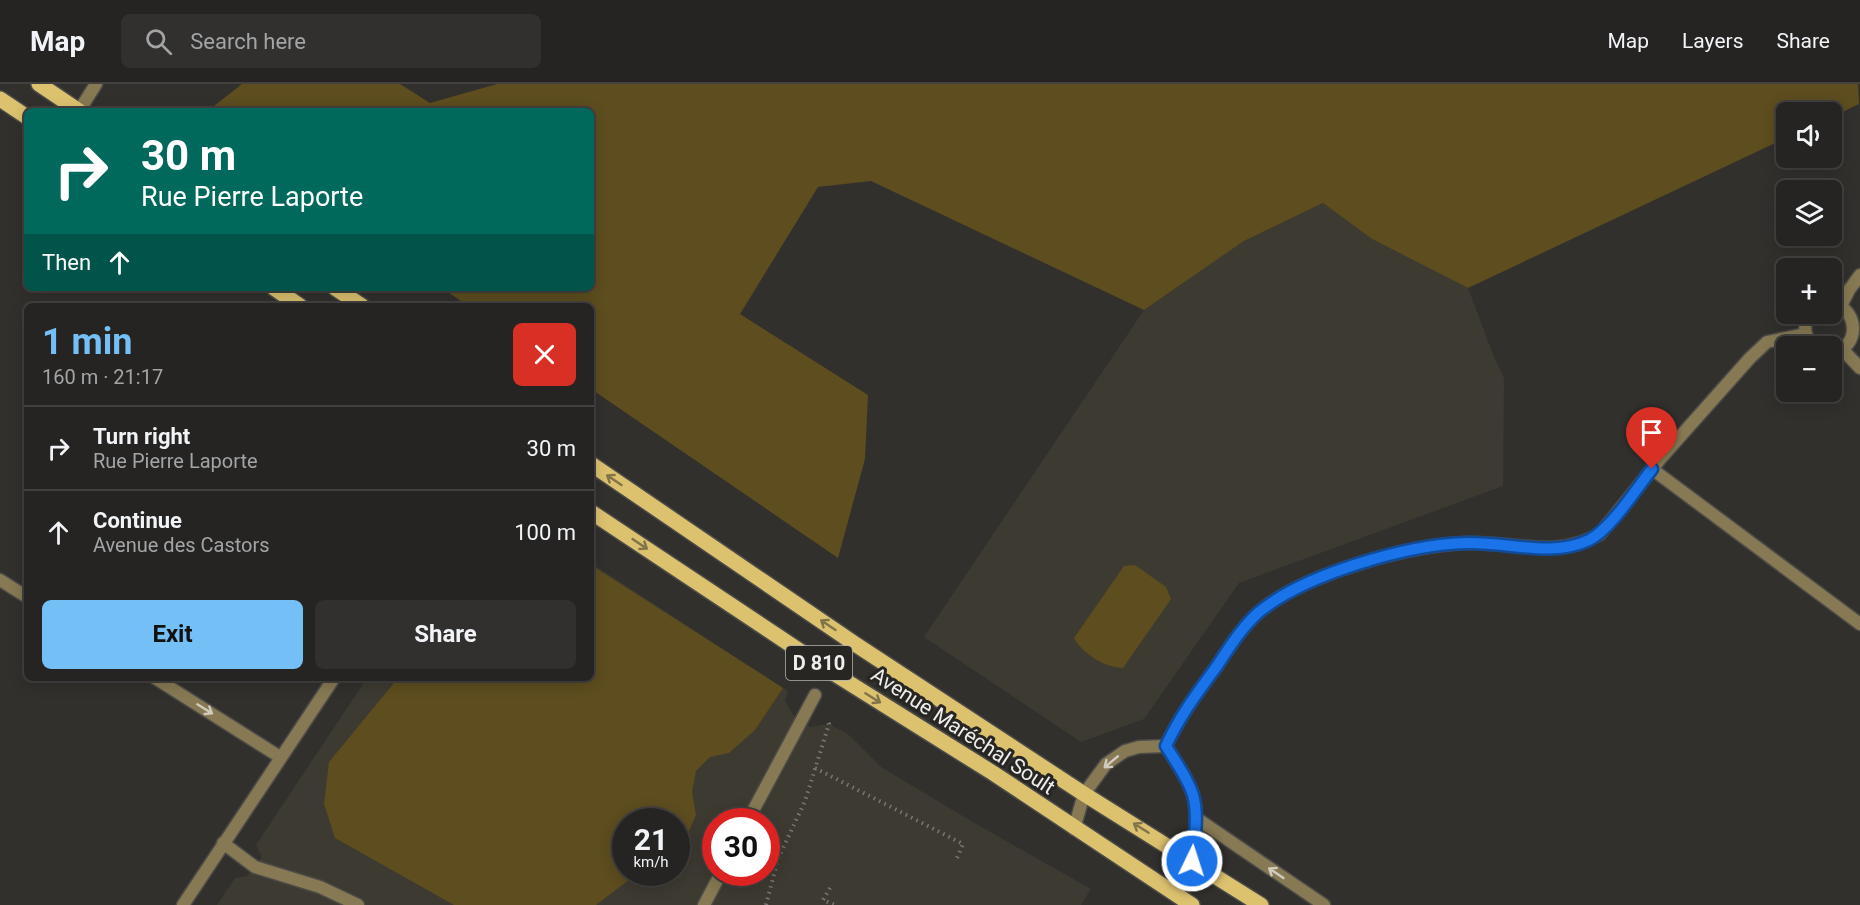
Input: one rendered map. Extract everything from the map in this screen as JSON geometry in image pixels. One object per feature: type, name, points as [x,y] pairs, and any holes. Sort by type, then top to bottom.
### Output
[{"type":"main road","points":[[39,84],[75,108]]},
{"type":"main road","points":[[0,99],[24,115]]},
{"type":"main road","points":[[278,291],[296,303]]},
{"type":"main road","points":[[340,291],[358,303]]},
{"type":"main road","name":"D 810","points":[[594,466],[855,644],[1084,794],[1261,905]]},
{"type":"main road","name":"Avenue Maréchal Soult","points":[[594,514],[830,671],[993,773],[1074,829],[1192,905]]},
{"type":"street","points":[[81,108],[96,84]]},
{"type":"street","points":[[1842,298],[1860,275]]},
{"type":"street","points":[[1842,309],[1851,316],[1854,331],[1848,344],[1842,348]]},
{"type":"street","points":[[1166,746],[1177,723],[1243,630],[1258,613],[1299,588],[1370,561],[1402,551],[1429,546],[1469,543],[1544,548],[1573,546],[1600,534],[1652,469],[1749,358],[1767,342],[1805,334],[1806,324]]},
{"type":"street","points":[[1842,355],[1860,368]]},
{"type":"street","points":[[1652,469],[1860,624]]},
{"type":"street","points":[[0,580],[24,595]]},
{"type":"street","points":[[160,681],[280,757]]},
{"type":"street","points":[[183,905],[332,681]]},
{"type":"street","points":[[754,808],[815,695]]},
{"type":"street","points":[[1074,829],[1084,794],[1106,764],[1125,751],[1139,747],[1166,746]]},
{"type":"street","points":[[1166,746],[1182,771],[1193,795],[1196,818],[1192,861]]},
{"type":"street","points":[[1196,818],[1324,905]]},
{"type":"street","points":[[223,843],[255,867],[320,887],[358,905]]},
{"type":"street","points":[[704,905],[714,886]]},
{"type":"path","points":[[766,905],[778,859],[805,801],[829,724],[815,695]]},
{"type":"path","points":[[815,768],[963,844],[957,858]]},
{"type":"path","points":[[830,888],[823,900],[835,905]]},
{"type":"shaded area","points":[[242,84],[400,84],[430,103],[497,84],[1858,84],[1859,104],[1842,112],[1842,102],[1776,102],[1776,143],[1468,288],[1372,239],[1323,203],[1244,241],[1144,310],[871,181],[818,187],[740,314],[868,395],[865,459],[838,558],[594,391],[594,303],[464,303],[446,291],[594,291],[594,108],[215,108],[214,106]]},
{"type":"shaded area","points":[[1323,203],[1372,239],[1468,288],[1504,378],[1503,486],[1239,583],[1144,719],[1081,742],[924,637],[1144,310],[1244,241]]},
{"type":"shaded area","points":[[594,565],[788,691],[785,701],[800,722],[810,727],[829,724],[849,735],[881,767],[1091,889],[1081,905],[217,905],[235,878],[247,876],[262,857],[256,845],[365,681],[594,681]]},
{"type":"shaded area","points":[[1135,565],[1166,587],[1171,599],[1123,668],[1109,666],[1095,659],[1074,638],[1124,566]]},
{"type":"shaded area","points":[[594,567],[783,688],[755,730],[729,753],[710,757],[696,771],[692,792],[696,815],[690,828],[690,808],[612,808],[612,886],[621,886],[596,905],[454,905],[335,838],[324,804],[329,762],[396,681],[594,681]]},
{"type":"route","points":[[1192,861],[1196,818],[1193,795],[1182,771],[1166,746],[1177,723],[1231,645],[1258,613],[1299,588],[1402,551],[1469,543],[1544,548],[1573,546],[1600,534],[1652,469]]}]
